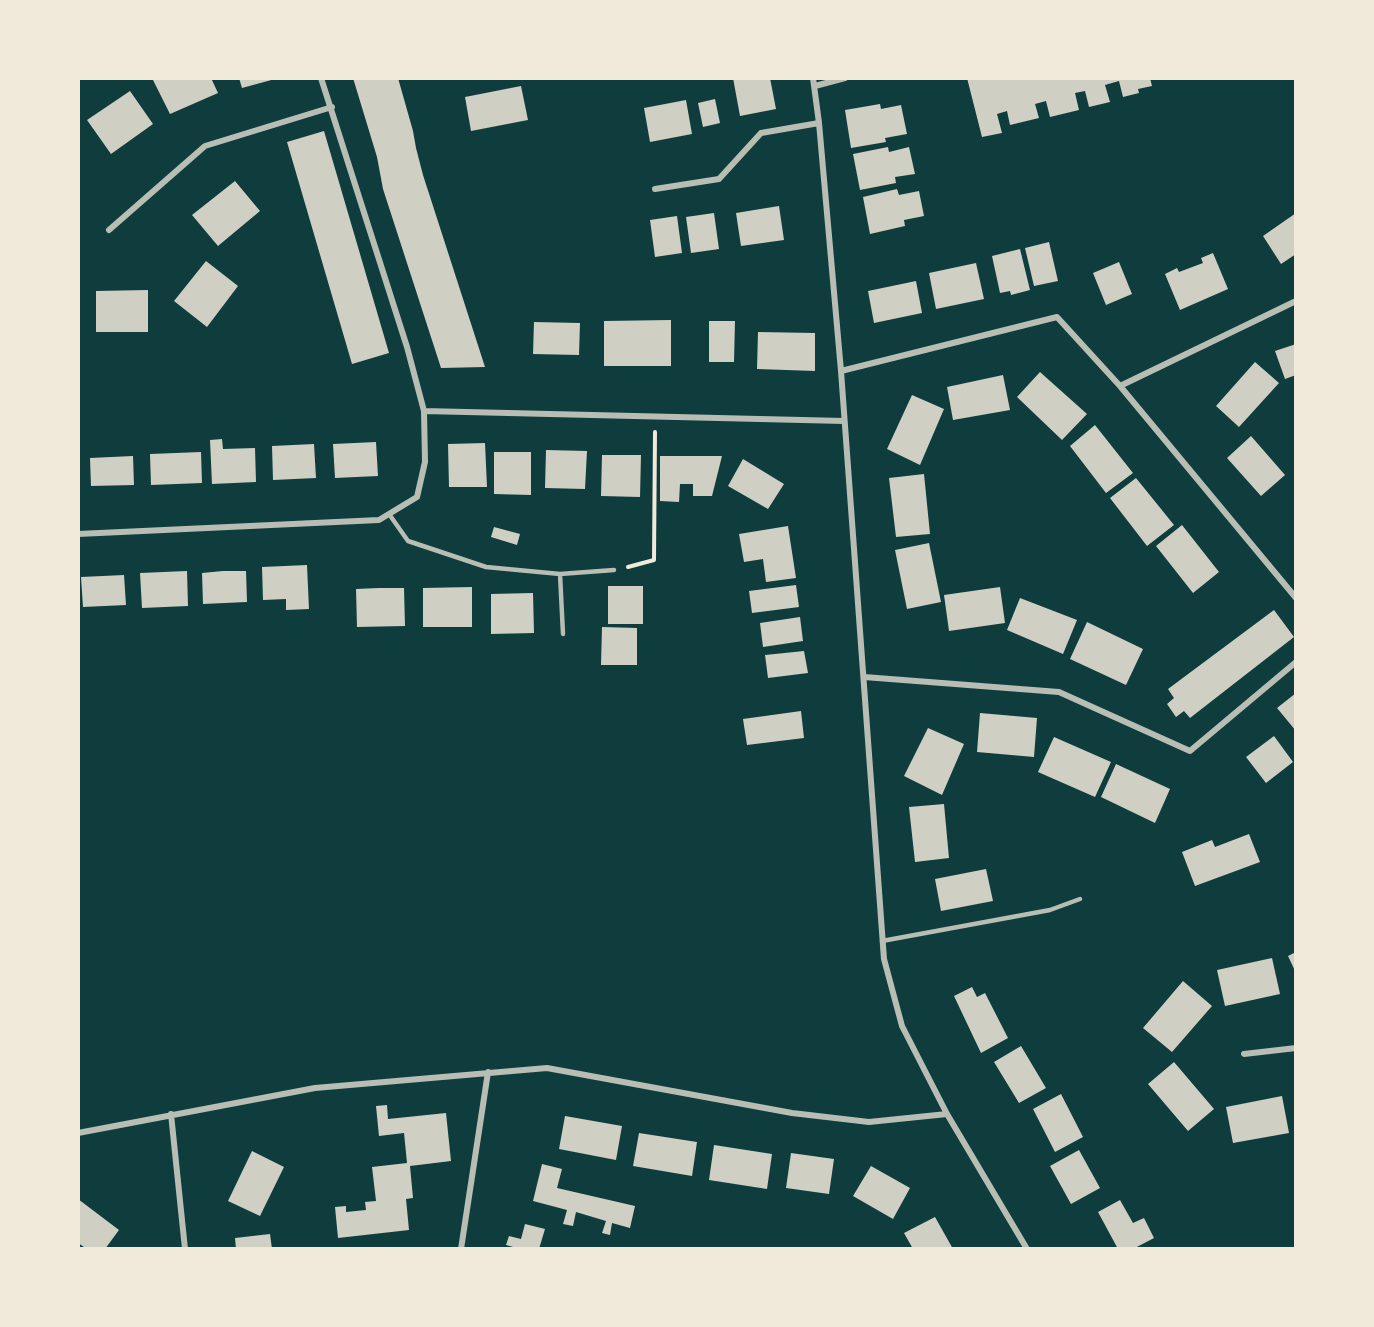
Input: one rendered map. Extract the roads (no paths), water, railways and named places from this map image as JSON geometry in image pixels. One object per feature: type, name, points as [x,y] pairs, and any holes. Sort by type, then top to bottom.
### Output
[{"type":"street","points":[[78,534],[379,520],[417,497],[425,462],[424,411],[407,347],[321,78]]},
{"type":"street","points":[[813,78],[841,371],[884,959],[902,1026],[946,1114],[1028,1249]]},
{"type":"street","points":[[814,86],[845,78]]},
{"type":"street","points":[[109,230],[205,146],[332,107]]},
{"type":"street","points":[[655,189],[718,179],[761,133],[819,123]]},
{"type":"street","points":[[1120,386],[1296,301]]},
{"type":"street","points":[[841,371],[1057,317],[1120,386],[1296,598]]},
{"type":"street","points":[[424,411],[844,421]]},
{"type":"street","points":[[864,677],[1059,692],[1190,751],[1296,662]]},
{"type":"street","points":[[1244,1054],[1296,1048]]},
{"type":"street","points":[[78,1133],[315,1088],[547,1068],[792,1113],[869,1122],[946,1114]]},
{"type":"street","points":[[461,1249],[488,1072]]},
{"type":"street","points":[[171,1114],[185,1249]]},
{"type":"lane","points":[[389,514],[408,541],[486,567],[560,574],[614,570]]},
{"type":"lane","points":[[560,574],[563,634]]},
{"type":"lane","points":[[882,941],[1050,910],[1080,899]]}]
